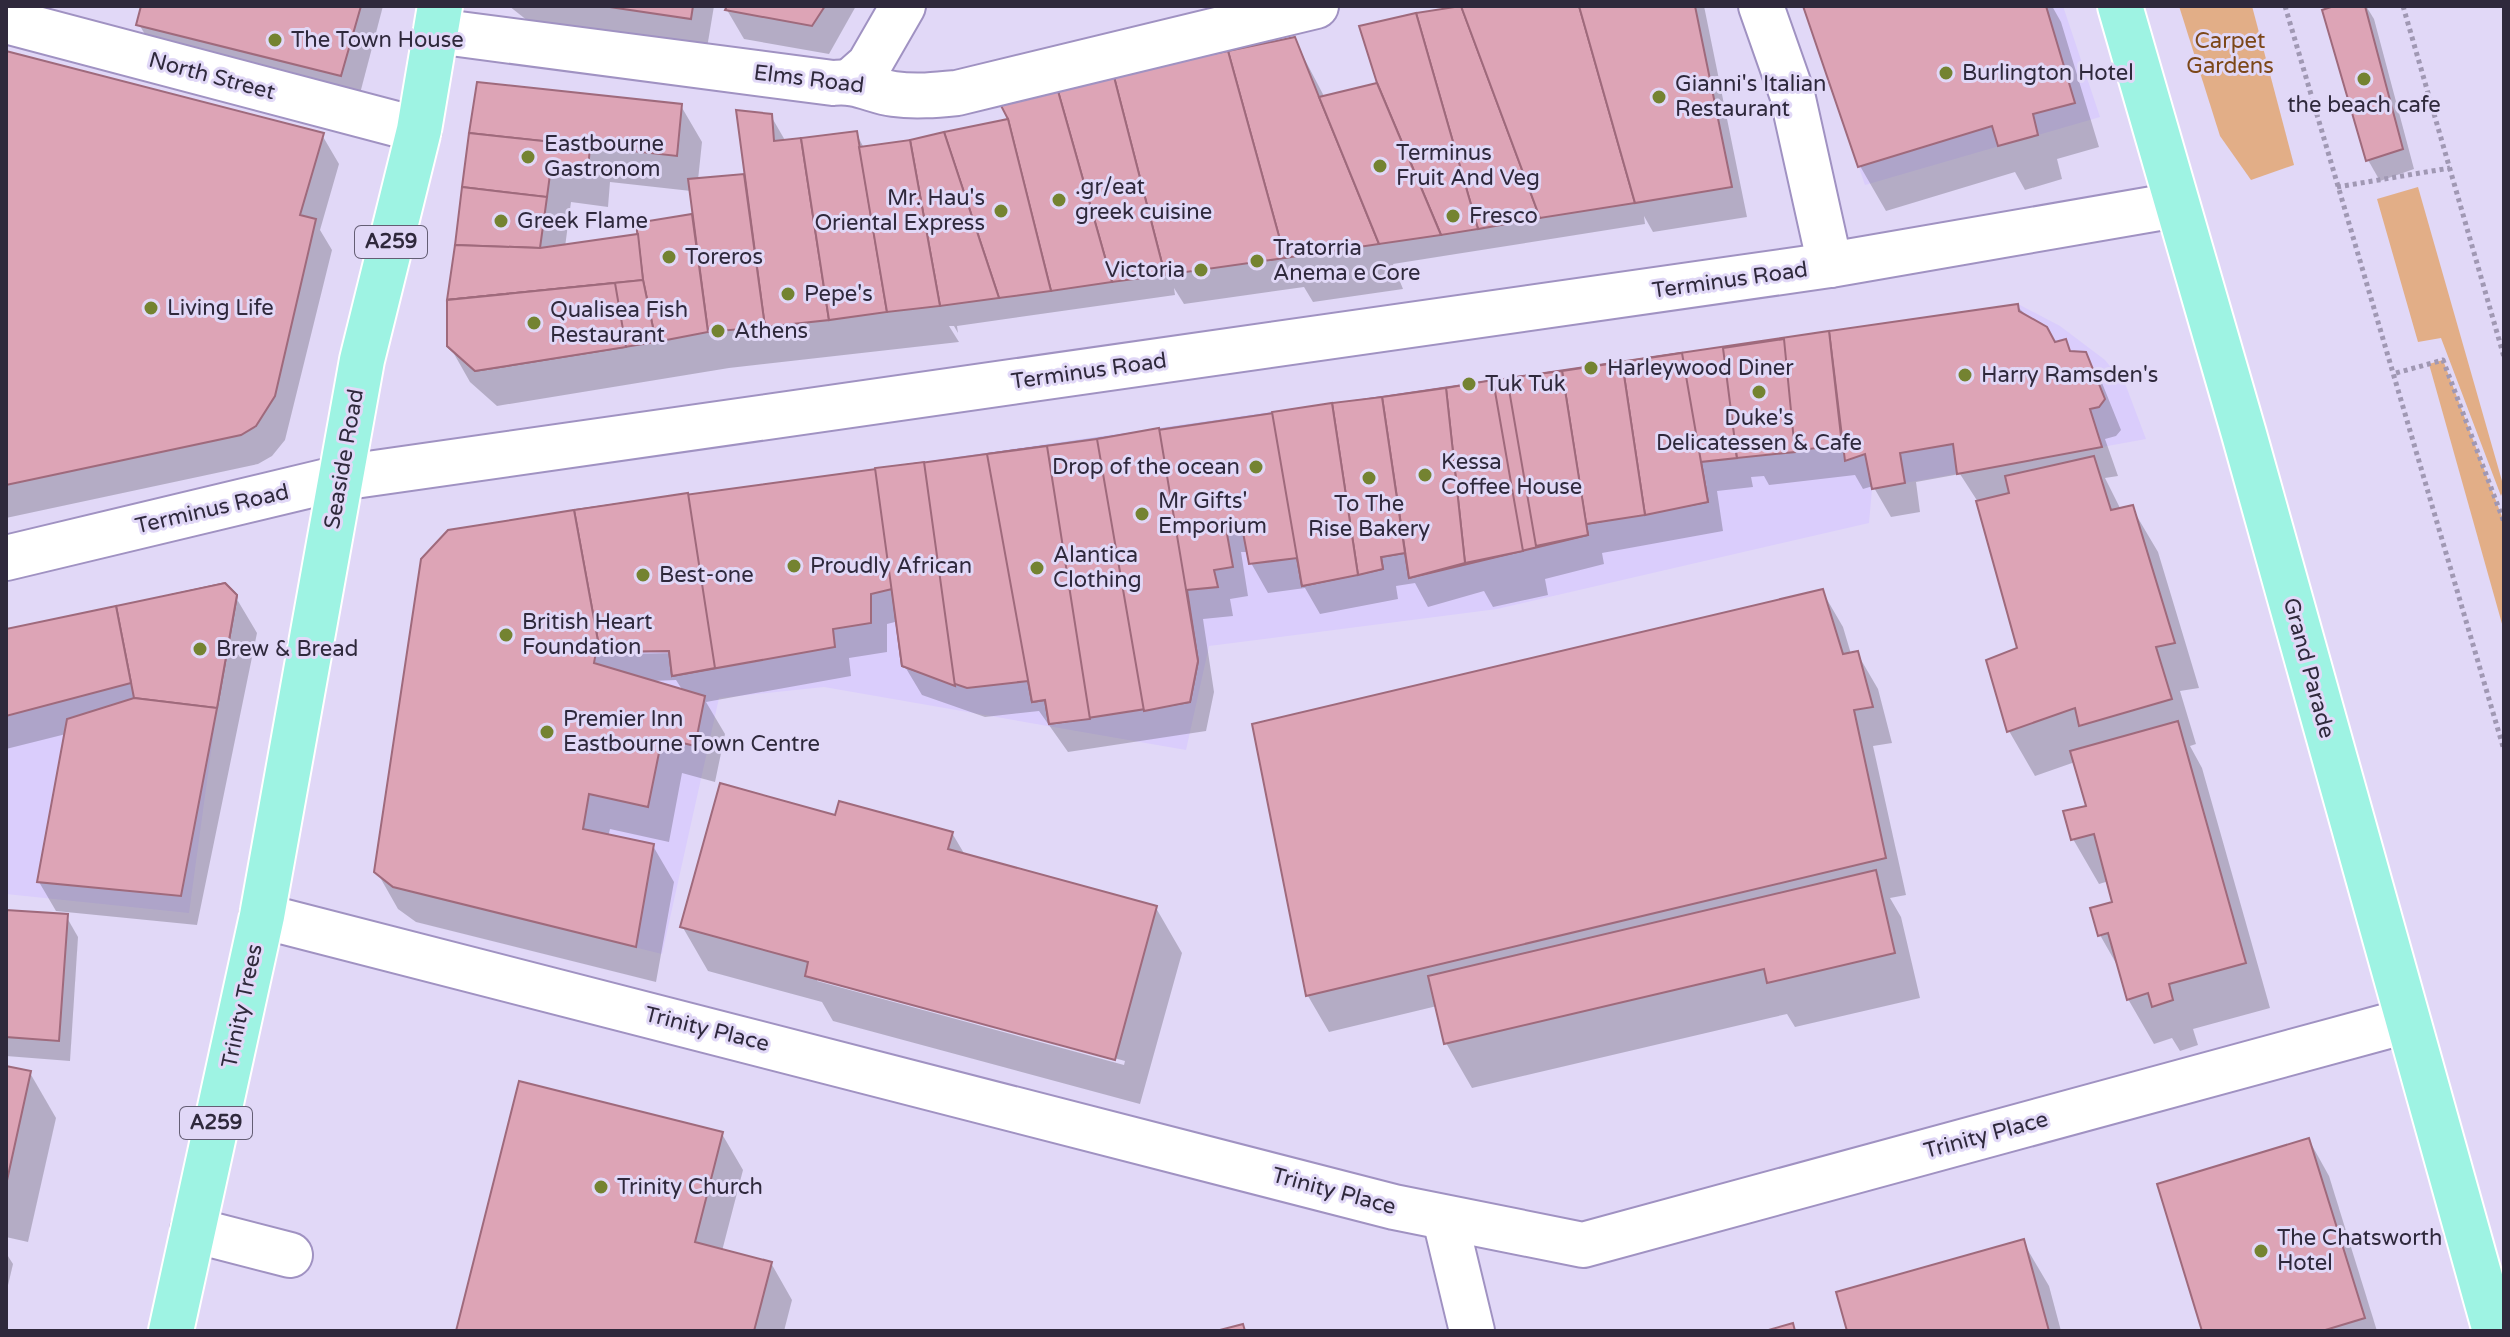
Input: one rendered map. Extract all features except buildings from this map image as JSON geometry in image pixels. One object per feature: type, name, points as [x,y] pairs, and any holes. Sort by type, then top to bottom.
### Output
[{"type":"main road","name":"Grand Parade","points":[[2120,6],[2244,434],[2495,1331]]},
{"type":"main road","name":"Seaside Road","points":[[262,916],[362,360],[419,130],[438,18]]},
{"type":"main road","name":"Trinity Trees","points":[[171,1331],[262,916]]},
{"type":"street","points":[[852,80],[869,65],[903,6]]},
{"type":"street","name":"Elms Road","points":[[438,18],[833,83],[852,80],[892,94],[926,96],[957,93],[1316,6]]},
{"type":"street","points":[[1761,6],[1792,94],[1830,265]]},
{"type":"street","name":"North Street","points":[[6,21],[419,130]]},
{"type":"street","name":"Terminus Road","points":[[6,558],[340,478],[1830,265],[2176,205]]},
{"type":"street","name":"Trinity Place","points":[[262,916],[1445,1219],[1583,1245],[2406,1021]]},
{"type":"street","points":[[1445,1219],[1472,1331]]},
{"type":"street","points":[[193,1230],[290,1255]]},
{"type":"path","points":[[2285,6],[2337,187],[2396,373],[2504,750]]},
{"type":"path","points":[[2403,6],[2504,357]]},
{"type":"path","points":[[2337,187],[2450,168]]},
{"type":"path","points":[[2396,373],[2443,360],[2504,522]]},
{"type":"shaded area","name":"Burlington Hotel","points":[[1803,6],[2063,6],[2100,117],[1865,185]]},
{"type":"shaded area","points":[[2018,304],[2060,326],[2105,360],[2126,386],[2146,439],[1872,489],[1869,523],[1497,609],[1209,646],[1186,750],[824,687],[719,698],[662,954],[393,887],[374,872],[421,559],[448,530]]},
{"type":"shaded area","points":[[225,583],[237,595],[217,708],[189,913],[6,894],[6,629]]},
{"type":"green space","name":"Carpet Gardens","points":[[2179,6],[2252,6],[2294,165],[2251,180],[2220,136]]},
{"type":"green space","points":[[2418,187],[2504,488],[2501,496],[2441,338],[2418,342],[2377,199]]},
{"type":"green space","points":[[2443,360],[2504,522],[2504,631],[2429,364]]},
{"type":"place","name":"The Town House","points":[[275,40]]},
{"type":"place","name":"Burlington Hotel","points":[[1946,73]]},
{"type":"place","name":"the beach cafe","points":[[2364,79]]},
{"type":"place","name":"Gianni's Italian Restaurant","points":[[1659,97]]},
{"type":"place","name":"Eastbourne Gastronom","points":[[528,157]]},
{"type":"place","name":"Terminus Fruit And Veg","points":[[1380,166]]},
{"type":"place","name":".gr/eat greek cuisine","points":[[1059,200]]},
{"type":"place","name":"Mr. Hau's Oriental Express","points":[[1001,211]]},
{"type":"place","name":"Fresco","points":[[1453,216]]},
{"type":"place","name":"Greek Flame","points":[[501,221]]},
{"type":"place","name":"Toreros","points":[[669,257]]},
{"type":"place","name":"Tratorria Anema e Core","points":[[1257,261]]},
{"type":"place","name":"Victoria","points":[[1201,270]]},
{"type":"place","name":"Pepe's","points":[[788,294]]},
{"type":"place","name":"Living Life","points":[[151,308]]},
{"type":"place","name":"Qualisea Fish Restaurant","points":[[534,323]]},
{"type":"place","name":"Athens","points":[[718,331]]},
{"type":"place","name":"Harleywood Diner","points":[[1591,368]]},
{"type":"place","name":"Harry Ramsden's","points":[[1965,375]]},
{"type":"place","name":"Tuk Tuk","points":[[1469,384]]},
{"type":"place","name":"Duke's Delicatessen & Cafe","points":[[1759,392]]},
{"type":"place","name":"Drop of the ocean","points":[[1256,467]]},
{"type":"place","name":"Kessa Coffee House","points":[[1425,475]]},
{"type":"place","name":"To The Rise Bakery","points":[[1369,478]]},
{"type":"place","name":"Mr Gifts' Emporium","points":[[1142,514]]},
{"type":"place","name":"Proudly African","points":[[794,566]]},
{"type":"place","name":"Alantica Clothing","points":[[1037,568]]},
{"type":"place","name":"Best-one","points":[[643,575]]},
{"type":"place","name":"British Heart Foundation","points":[[506,635]]},
{"type":"place","name":"Brew & Bread","points":[[200,649]]},
{"type":"place","name":"Premier Inn Eastbourne Town Centre","points":[[547,732]]},
{"type":"place","name":"Trinity Church","points":[[601,1187]]},
{"type":"place","name":"The Chatsworth Hotel","points":[[2261,1251]]}]
